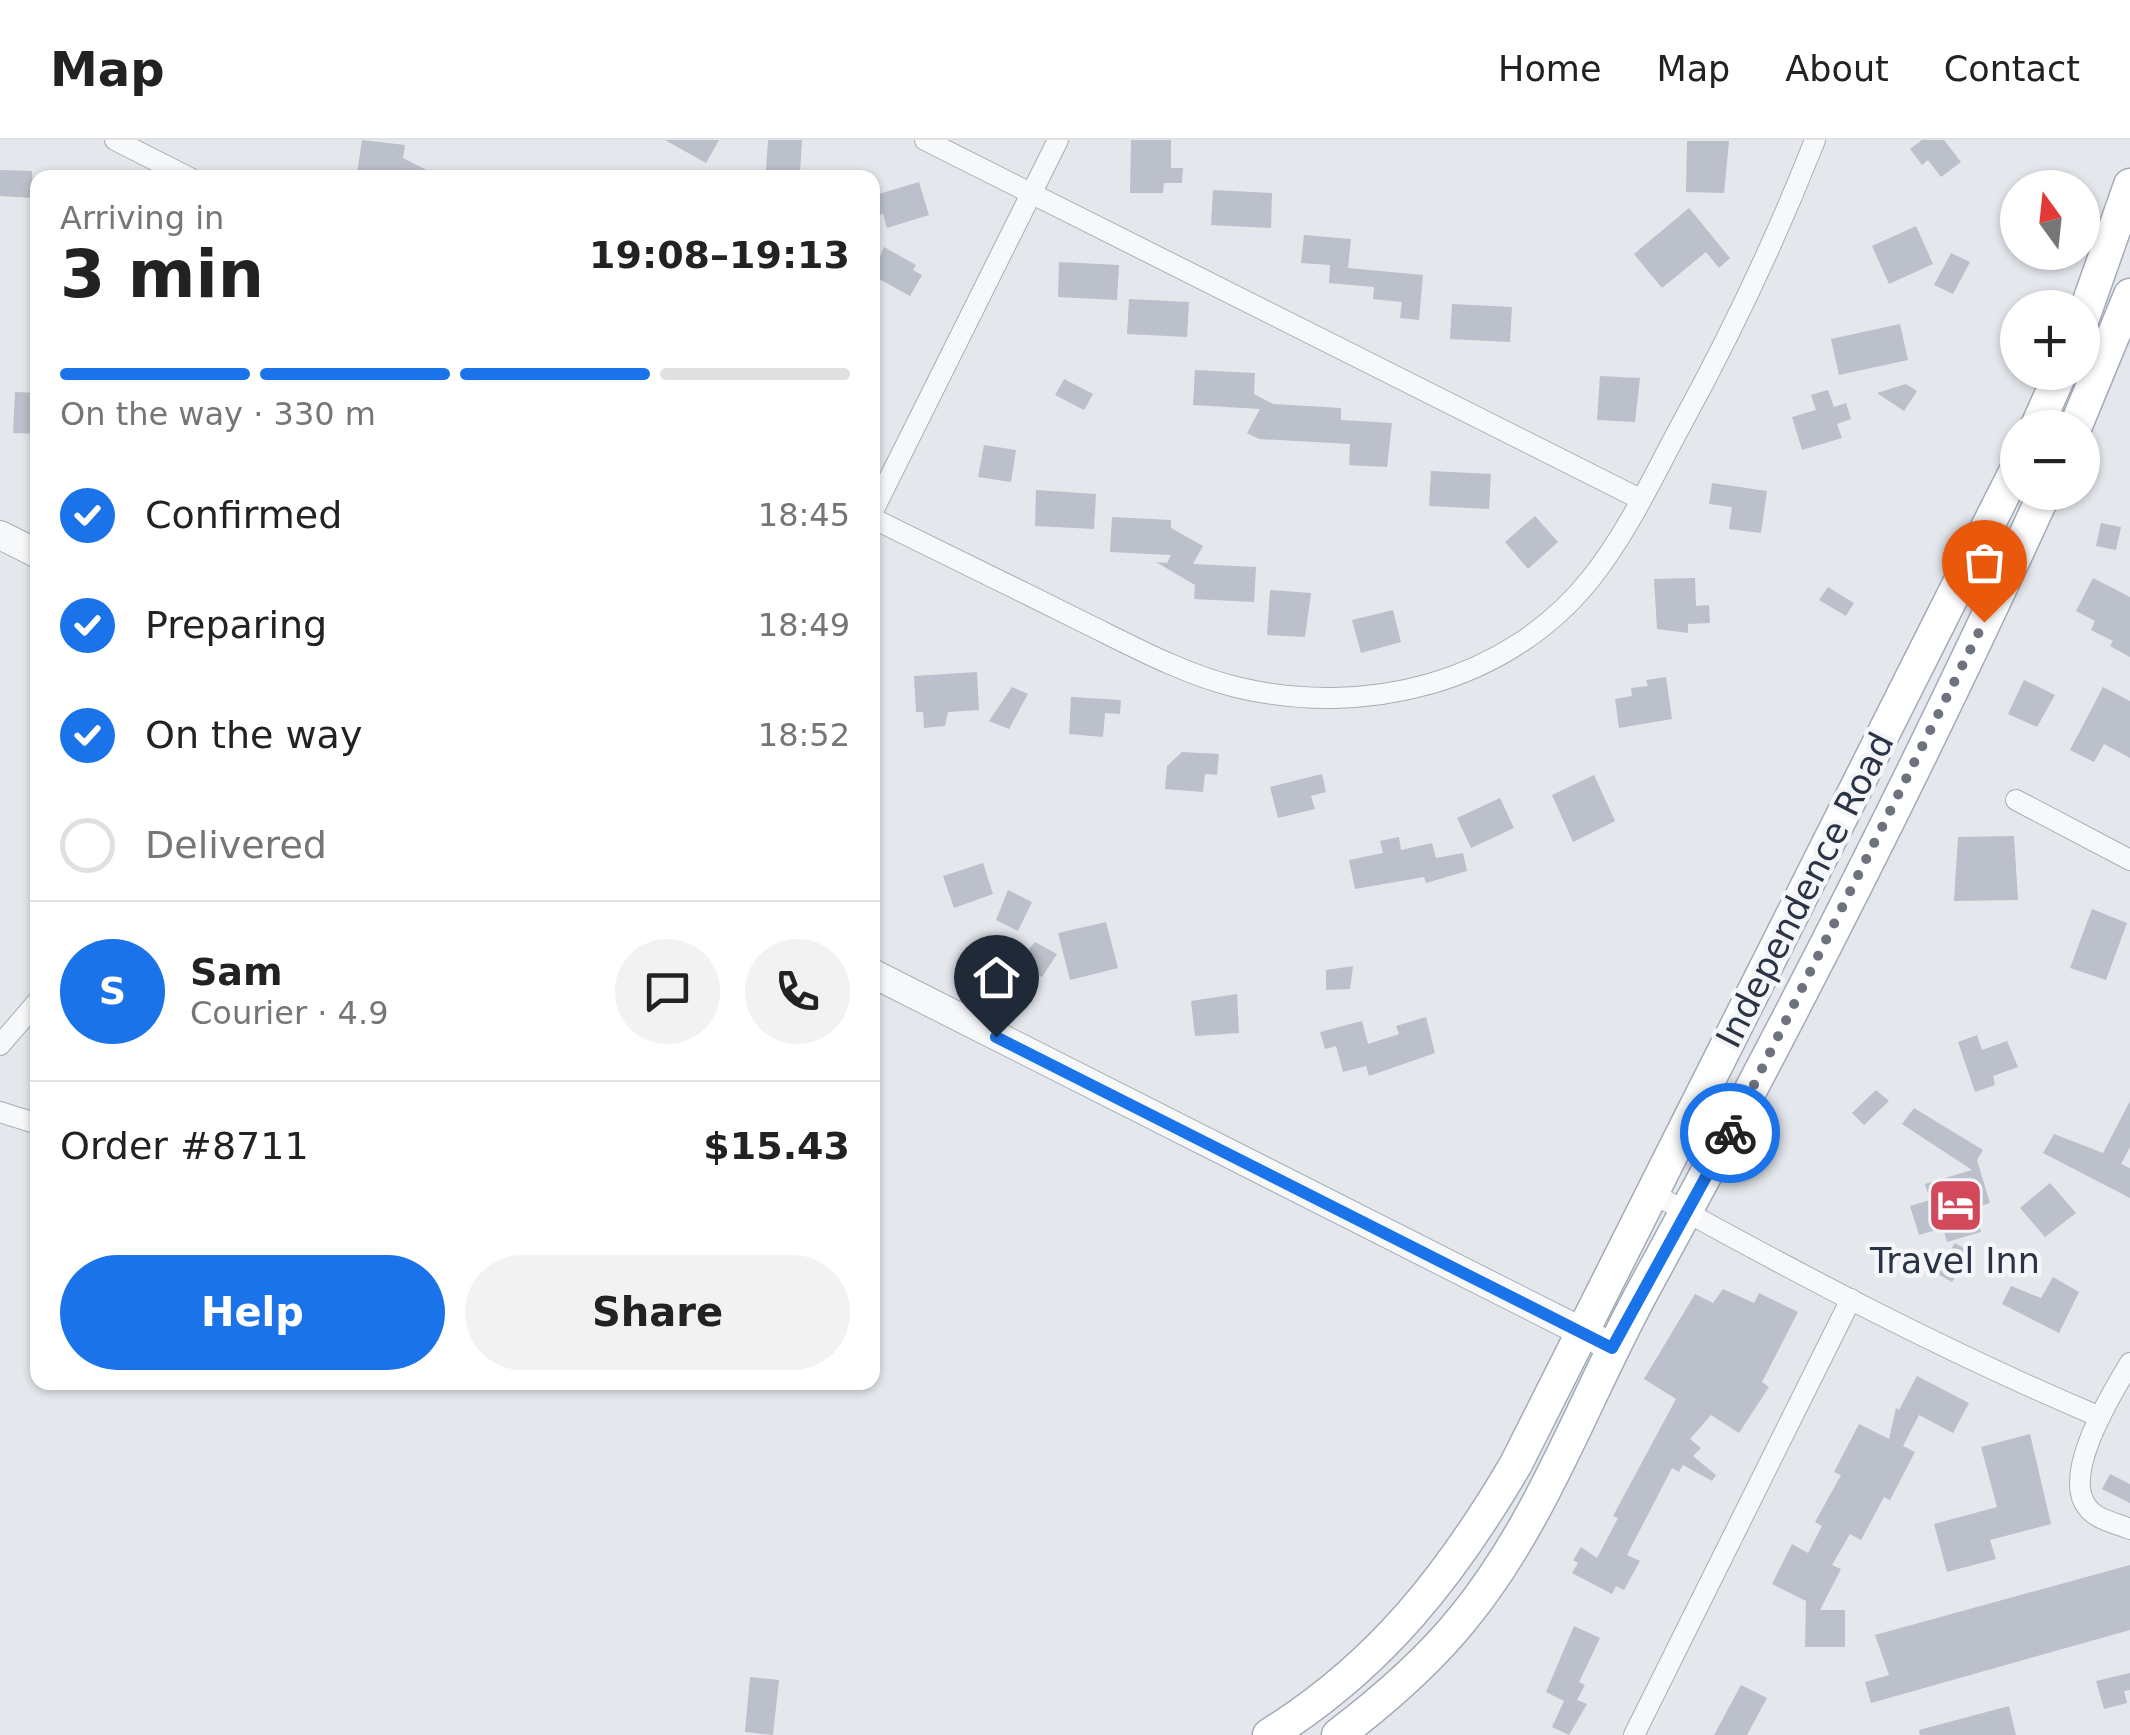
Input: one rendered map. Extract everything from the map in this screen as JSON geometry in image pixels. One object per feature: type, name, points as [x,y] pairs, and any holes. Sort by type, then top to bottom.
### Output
[{"type":"main road","points":[[2093,290],[2130,185]]},
{"type":"main road","points":[[2082,410],[2130,295]]},
{"type":"main road","name":"Independence Road","points":[[1269,1735],[1360,1668],[1468,1546],[1516,1464],[1579,1331],[2000,502]]},
{"type":"main road","name":"Independence Road","points":[[1338,1735],[1421,1664],[1486,1588],[1546,1488],[1612,1348],[1740,1115],[2036,510]]},
{"type":"street","points":[[115,140],[174,170]]},
{"type":"street","points":[[925,140],[1640,498]]},
{"type":"street","points":[[880,500],[1058,140]]},
{"type":"street","points":[[880,520],[1163,660],[1232,686],[1332,702],[1422,688],[1466,670],[1533,632],[1593,576],[1721,351],[1783,221],[1816,140]]},
{"type":"street","points":[[0,535],[30,550]]},
{"type":"street","points":[[2016,800],[2130,860]]},
{"type":"street","points":[[880,978],[1612,1348]]},
{"type":"street","points":[[0,1045],[30,1010]]},
{"type":"street","points":[[0,1112],[30,1121]]},
{"type":"street","points":[[1652,1193],[1850,1298],[2027,1386],[2100,1417]]},
{"type":"street","points":[[1634,1735],[1850,1298]]},
{"type":"street","points":[[2130,1363],[2100,1417],[2082,1464],[2081,1496],[2095,1515],[2130,1529]]},
{"type":"building","points":[[362,140],[405,145],[403,158],[426,170],[358,170]]},
{"type":"building","points":[[665,140],[719,140],[706,163]]},
{"type":"building","points":[[768,140],[802,140],[800,170],[766,170]]},
{"type":"building","points":[[1131,140],[1171,140],[1171,168],[1183,168],[1182,183],[1164,183],[1163,193],[1130,193]]},
{"type":"building","points":[[1922,140],[1944,140],[1961,162],[1941,177],[1928,160],[1922,165],[1910,149]]},
{"type":"building","points":[[1687,141],[1729,141],[1724,193],[1686,192]]},
{"type":"building","points":[[0,170],[30,171],[30,198],[0,196]]},
{"type":"building","points":[[919,182],[929,215],[887,228],[883,214],[880,215],[880,194]]},
{"type":"building","points":[[1213,190],[1272,193],[1271,228],[1211,225]]},
{"type":"building","points":[[1689,208],[1730,258],[1719,268],[1706,252],[1662,288],[1634,254]]},
{"type":"building","points":[[1916,226],[1933,264],[1889,284],[1872,246]]},
{"type":"building","points":[[1304,235],[1351,239],[1348,268],[1423,275],[1419,320],[1400,318],[1402,302],[1373,299],[1374,287],[1329,283],[1330,265],[1301,263]]},
{"type":"building","points":[[884,247],[916,265],[913,270],[922,275],[910,296],[880,279]]},
{"type":"building","points":[[1951,253],[1970,262],[1953,294],[1934,285]]},
{"type":"building","points":[[1059,262],[1119,265],[1117,300],[1058,297]]},
{"type":"building","points":[[1129,299],[1189,302],[1187,337],[1127,334]]},
{"type":"building","points":[[1452,304],[1512,307],[1510,342],[1450,339]]},
{"type":"building","points":[[1900,324],[1908,360],[1839,375],[1831,339]]},
{"type":"building","points":[[1195,370],[1255,373],[1254,394],[1273,404],[1341,408],[1341,420],[1392,423],[1387,467],[1349,465],[1350,444],[1259,439],[1247,433],[1260,409],[1193,405]]},
{"type":"building","points":[[1600,376],[1640,378],[1635,422],[1597,420]]},
{"type":"building","points":[[1064,379],[1093,394],[1084,410],[1055,395]]},
{"type":"building","points":[[1906,384],[1917,391],[1904,411],[1877,393]]},
{"type":"building","points":[[1828,390],[1834,407],[1846,403],[1851,419],[1837,424],[1842,438],[1802,450],[1792,417],[1816,410],[1811,395]]},
{"type":"building","points":[[15,392],[30,393],[30,434],[13,433]]},
{"type":"building","points":[[984,445],[1016,450],[1011,482],[978,477]]},
{"type":"building","points":[[1431,471],[1491,474],[1489,509],[1429,506]]},
{"type":"building","points":[[1712,483],[1767,491],[1761,533],[1729,529],[1732,507],[1709,504]]},
{"type":"building","points":[[1036,490],[1096,494],[1094,529],[1035,526]]},
{"type":"building","points":[[1535,516],[1558,542],[1528,569],[1505,542]]},
{"type":"building","points":[[1112,517],[1171,520],[1171,528],[1203,546],[1193,564],[1256,567],[1254,602],[1194,599],[1195,585],[1156,562],[1167,563],[1171,555],[1110,552]]},
{"type":"building","points":[[2101,523],[2121,527],[2116,550],[2096,546]]},
{"type":"building","points":[[1695,578],[1696,606],[1709,605],[1710,623],[1688,624],[1688,633],[1657,629],[1654,579]]},
{"type":"building","points":[[2093,578],[2130,597],[2130,657],[2110,646],[2113,641],[2091,630],[2095,621],[2076,611]]},
{"type":"building","points":[[1828,587],[1854,603],[1846,616],[1819,600]]},
{"type":"building","points":[[1270,590],[1311,593],[1305,637],[1267,635]]},
{"type":"building","points":[[1393,610],[1401,642],[1361,653],[1352,620]]},
{"type":"building","points":[[977,672],[979,710],[948,712],[945,726],[924,728],[923,712],[916,712],[914,676]]},
{"type":"building","points":[[1666,677],[1672,719],[1619,728],[1615,699],[1632,696],[1631,688],[1648,686],[1646,680]]},
{"type":"building","points":[[2024,680],[2055,695],[2037,727],[2008,714]]},
{"type":"building","points":[[1012,687],[1028,694],[1009,729],[989,721]]},
{"type":"building","points":[[2103,687],[2130,701],[2130,758],[2104,744],[2094,762],[2070,750]]},
{"type":"building","points":[[1071,697],[1121,700],[1120,714],[1105,713],[1103,737],[1069,734]]},
{"type":"building","points":[[1182,752],[1219,754],[1217,775],[1205,774],[1203,792],[1165,789],[1167,766]]},
{"type":"building","points":[[1322,774],[1326,792],[1311,796],[1315,809],[1278,818],[1270,787]]},
{"type":"building","points":[[1594,775],[1615,821],[1573,842],[1552,795]]},
{"type":"building","points":[[1500,798],[1514,828],[1471,848],[1457,818]]},
{"type":"building","points":[[2014,836],[2018,900],[1954,901],[1958,837]]},
{"type":"building","points":[[1399,837],[1401,850],[1432,843],[1436,858],[1463,853],[1467,871],[1426,883],[1424,877],[1355,889],[1349,860],[1383,853],[1380,841]]},
{"type":"building","points":[[983,863],[993,894],[954,908],[943,876]]},
{"type":"building","points":[[1008,890],[1032,902],[1018,931],[996,920]]},
{"type":"building","points":[[2092,909],[2127,923],[2106,980],[2070,968]]},
{"type":"building","points":[[1106,922],[1118,968],[1070,980],[1058,933]]},
{"type":"building","points":[[1035,942],[1057,954],[1042,977],[1017,964]]},
{"type":"building","points":[[1353,966],[1350,989],[1326,990],[1326,970]]},
{"type":"building","points":[[1237,994],[1239,1033],[1195,1036],[1191,1001]]},
{"type":"building","points":[[1426,1017],[1435,1053],[1369,1076],[1366,1066],[1343,1072],[1336,1046],[1325,1049],[1320,1032],[1362,1021],[1368,1044],[1399,1034],[1396,1026]]},
{"type":"building","points":[[1977,1035],[1982,1050],[2007,1041],[2018,1067],[1993,1076],[1995,1085],[1975,1092],[1958,1042]]},
{"type":"building","points":[[1876,1090],[1889,1101],[1864,1125],[1852,1113]]},
{"type":"building","points":[[2130,1101],[2130,1147],[2121,1164],[2130,1168],[2130,1198],[2043,1153],[2054,1134],[2103,1153]]},
{"type":"building","points":[[1914,1108],[1983,1150],[1977,1160],[1990,1203],[1974,1208],[1981,1232],[1947,1242],[1943,1228],[1919,1235],[1910,1206],[1930,1200],[1925,1184],[1972,1170],[1902,1124]]},
{"type":"building","points":[[2050,1183],[2076,1213],[2045,1237],[2020,1208]]},
{"type":"building","points":[[1955,1243],[1970,1252],[1952,1282],[1936,1273]]},
{"type":"building","points":[[2053,1277],[2079,1292],[2059,1333],[2002,1304],[2011,1286],[2041,1298]]},
{"type":"building","points":[[1723,1289],[1754,1303],[1759,1293],[1798,1312],[1762,1382],[1769,1387],[1739,1433],[1711,1415],[1690,1439],[1701,1448],[1693,1456],[1716,1475],[1712,1481],[1683,1465],[1679,1472],[1672,1468],[1627,1555],[1640,1561],[1624,1590],[1616,1586],[1612,1594],[1572,1573],[1578,1563],[1573,1560],[1581,1547],[1597,1558],[1618,1518],[1613,1516],[1676,1399],[1644,1379],[1695,1294],[1713,1303]]},
{"type":"building","points":[[1917,1376],[1969,1403],[1953,1433],[1919,1415],[1903,1446],[1915,1452],[1890,1500],[1884,1497],[1861,1540],[1850,1534],[1832,1565],[1841,1569],[1820,1610],[1845,1610],[1845,1647],[1805,1647],[1806,1601],[1772,1584],[1792,1544],[1808,1553],[1822,1526],[1815,1522],[1841,1475],[1834,1472],[1859,1424],[1889,1439],[1896,1408],[1899,1410]]},
{"type":"building","points":[[2030,1434],[2051,1524],[1990,1540],[1996,1559],[1947,1572],[1934,1524],[1997,1507],[1981,1447]]},
{"type":"building","points":[[2110,1474],[2130,1484],[2130,1503],[2102,1489]]},
{"type":"building","points":[[2130,1565],[2130,1630],[1871,1703],[1865,1682],[1889,1675],[1875,1635]]},
{"type":"building","points":[[1574,1626],[1600,1638],[1579,1682],[1585,1685],[1577,1700],[1587,1704],[1569,1735],[1552,1727],[1564,1701],[1546,1692]]},
{"type":"building","points":[[2130,1673],[2130,1690],[2124,1691],[2127,1703],[2104,1709],[2096,1681]]},
{"type":"building","points":[[750,1677],[779,1680],[773,1735],[745,1732]]},
{"type":"building","points":[[1741,1685],[1767,1698],[1747,1735],[1714,1735]]},
{"type":"building","points":[[2009,1706],[2016,1735],[1920,1735],[1919,1730]]},
{"type":"way so far","points":[[1730,1133],[1984,622]]},
{"type":"place","name":"Travel Inn","points":[[1955,1205]]},
{"type":"route","points":[[996,1037],[1612,1348],[1730,1133]]}]
